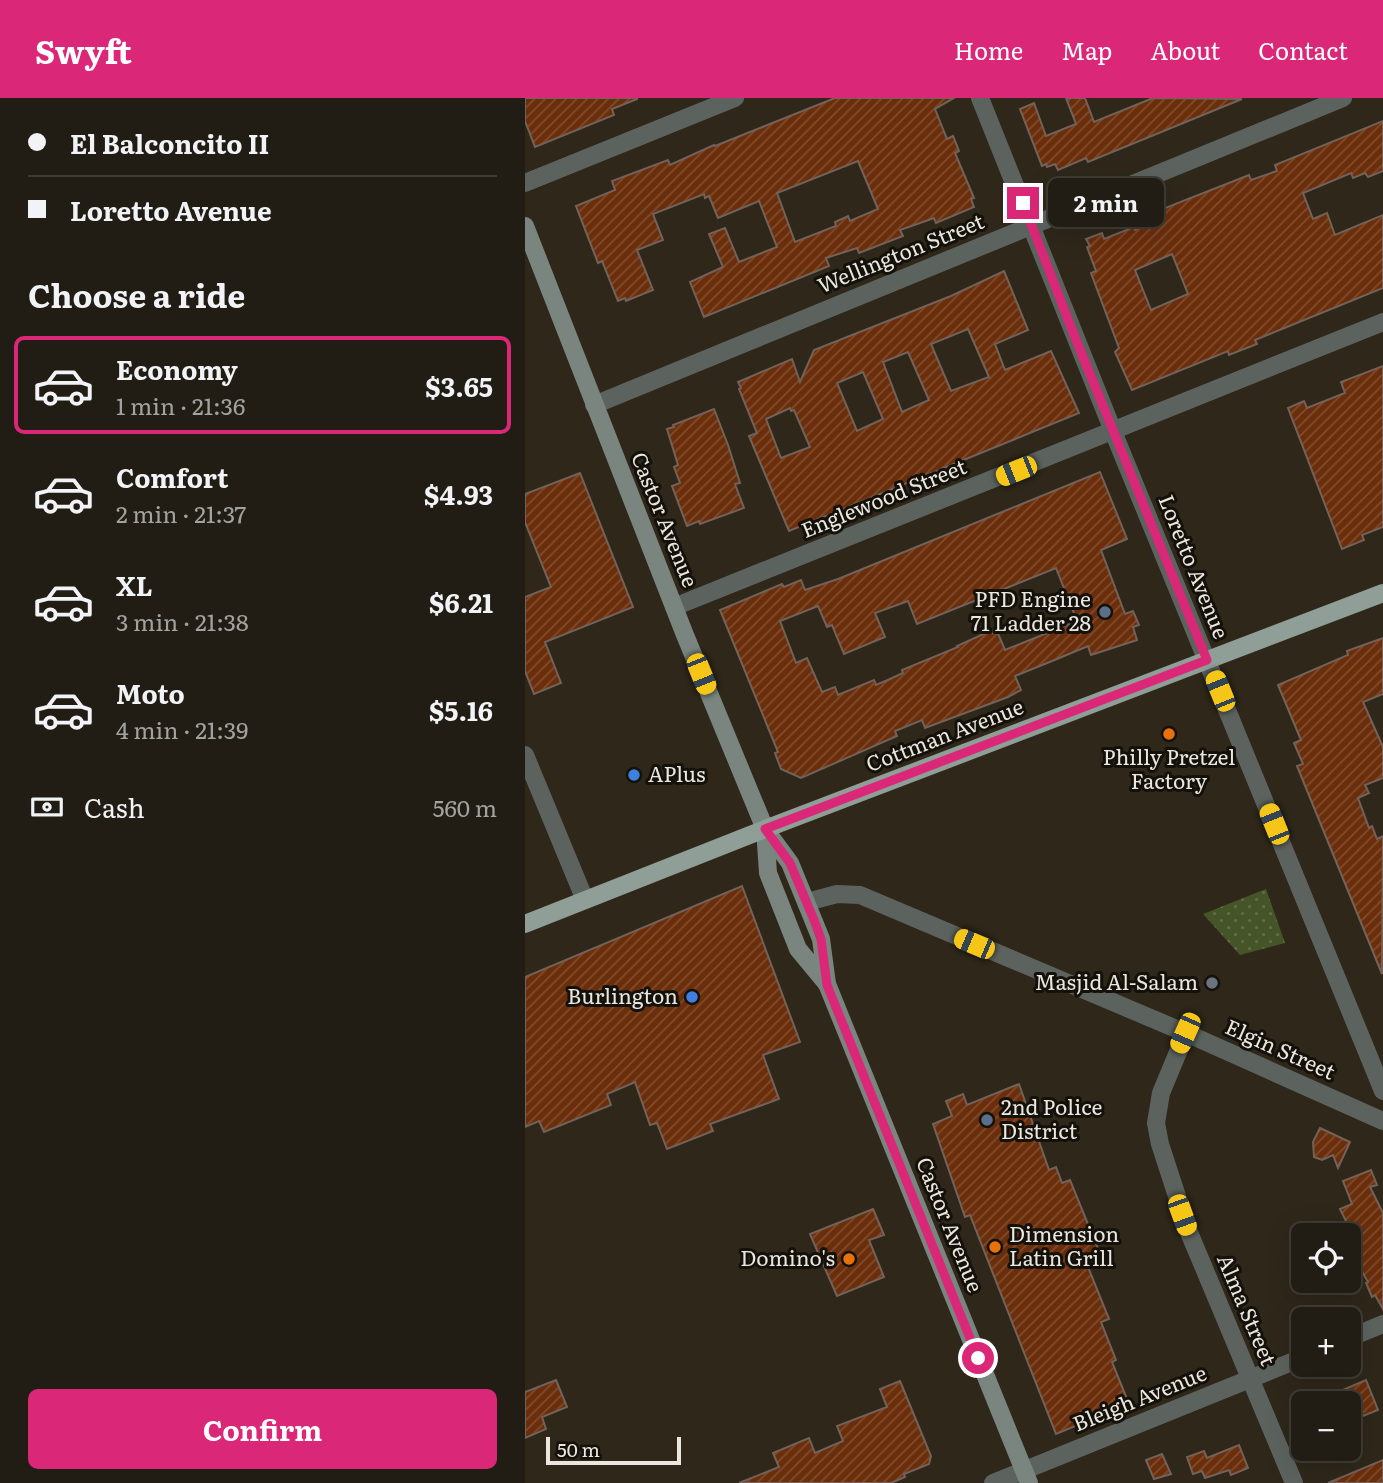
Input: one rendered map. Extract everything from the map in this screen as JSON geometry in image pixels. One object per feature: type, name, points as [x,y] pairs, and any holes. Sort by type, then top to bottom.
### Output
[{"type":"main road","name":"Castor Avenue","points":[[525,226],[674,607],[765,829],[790,863],[807,902],[821,939],[827,985],[1027,1477]]},
{"type":"main road","name":"Cottman Avenue","points":[[525,924],[765,829],[1383,593]]},
{"type":"main road","name":"Castor Avenue","points":[[765,829],[768,873],[799,949],[827,985]]},
{"type":"street","points":[[525,183],[735,98]]},
{"type":"street","name":"Loretto Avenue","points":[[980,98],[1113,432],[1383,1091]]},
{"type":"street","name":"Wellington Street","points":[[594,404],[1343,98]]},
{"type":"street","name":"Englewood Street","points":[[674,607],[1383,322]]},
{"type":"street","points":[[525,755],[585,900]]},
{"type":"street","name":"Elgin Street","points":[[807,902],[837,894],[860,895],[1185,1033],[1383,1121]]},
{"type":"street","name":"Alma Street","points":[[1185,1033],[1166,1075],[1159,1100],[1156,1123],[1160,1144],[1192,1241],[1294,1483]]},
{"type":"street","points":[[1361,1333],[1383,1324]]},
{"type":"street","name":"Bleigh Avenue","points":[[993,1483],[1027,1477],[1291,1362]]},
{"type":"green space","points":[[1266,889],[1285,943],[1240,955],[1203,914]]},
{"type":"building","points":[[525,98],[637,99],[612,109],[614,115],[535,147],[525,121]]},
{"type":"building","points":[[835,98],[954,98],[935,109],[947,139],[953,136],[959,151],[955,153],[974,198],[971,199],[974,207],[936,223],[934,218],[900,230],[903,236],[859,253],[857,248],[826,258],[829,266],[704,317],[690,282],[723,267],[709,234],[725,228],[739,262],[777,247],[759,201],[718,218],[709,196],[705,198],[704,194],[653,214],[663,240],[637,250],[653,290],[626,301],[625,298],[618,301],[602,261],[598,263],[576,206],[615,190],[612,181],[668,160],[670,165]],"holes":[[[858,161],[878,209],[850,221],[848,216],[835,222],[836,226],[795,242],[777,193]]]},
{"type":"building","points":[[1066,98],[1085,98],[1094,122],[1153,98],[1242,99],[1088,162],[1086,158],[1058,170],[1055,164],[1042,166],[1020,109],[1034,103],[1046,136],[1076,124]]},
{"type":"building","points":[[1383,121],[1383,171],[1368,177],[1365,173],[1353,178],[1351,173],[1303,193],[1313,219],[1327,213],[1335,235],[1383,215],[1383,288],[1255,340],[1257,344],[1229,355],[1228,351],[1132,390],[1115,352],[1119,348],[1091,273],[1096,271],[1086,239],[1102,233],[1104,239],[1134,227],[1135,230],[1161,219],[1163,217],[1160,210],[1249,175],[1251,180],[1277,171],[1275,165]],"holes":[[[1172,254],[1188,294],[1151,310],[1135,270]]]},
{"type":"building","points":[[1004,271],[1028,330],[995,344],[1005,370],[1051,351],[1079,413],[789,531],[749,436],[757,433],[738,382],[792,359],[800,382],[814,350],[951,296]],"holes":[[[968,329],[989,377],[951,391],[931,344]],[[908,352],[929,400],[902,412],[883,362]],[[863,372],[883,419],[857,431],[837,383]],[[790,408],[791,411],[794,410],[810,447],[781,458],[766,419]]]},
{"type":"building","points":[[1383,366],[1383,527],[1362,535],[1364,540],[1342,549],[1288,408],[1304,401],[1307,408],[1345,393],[1341,382]]},
{"type":"building","points":[[714,409],[740,483],[735,484],[744,508],[687,526],[672,486],[680,483],[674,467],[678,465],[667,429]]},
{"type":"building","points":[[1100,472],[1127,539],[1101,550],[1125,614],[1133,611],[1139,625],[1133,627],[1137,640],[1091,655],[1088,646],[1015,676],[1021,690],[1008,697],[925,728],[922,720],[895,731],[897,736],[801,778],[781,769],[775,753],[778,752],[720,610],[782,584],[784,587],[801,580],[805,590]],"holes":[[[1056,568],[1077,621],[1005,650],[997,631],[993,633],[992,630],[902,670],[903,673],[876,685],[874,680],[838,695],[835,687],[822,692],[807,658],[796,663],[780,621],[818,606],[827,627],[832,625],[844,654],[885,637],[875,613],[908,601],[917,624]]]},
{"type":"building","points":[[580,473],[633,607],[545,642],[561,683],[534,694],[525,671],[525,597],[551,587],[525,522],[525,494]]},
{"type":"building","points":[[1383,638],[1383,694],[1363,702],[1383,747],[1383,778],[1365,785],[1369,793],[1358,798],[1369,828],[1372,826],[1377,839],[1383,836],[1382,974],[1297,766],[1303,764],[1294,743],[1301,740],[1278,685],[1348,655],[1347,651]]},
{"type":"building","name":"Burlington","points":[[742,886],[800,1042],[763,1055],[779,1099],[710,1124],[713,1131],[667,1149],[657,1123],[650,1125],[635,1082],[607,1094],[611,1105],[544,1132],[539,1121],[525,1127],[525,977]]},
{"type":"building","points":[[1019,1084],[1049,1170],[1056,1167],[1062,1183],[1070,1180],[1101,1256],[1086,1262],[1109,1319],[1101,1322],[1116,1360],[1112,1362],[1129,1404],[1056,1434],[970,1215],[965,1217],[933,1124],[952,1116],[946,1101],[963,1094],[967,1105]]},
{"type":"building","points":[[1320,1128],[1350,1142],[1338,1168],[1333,1155],[1322,1160],[1314,1157],[1313,1142]]},
{"type":"building","points":[[1371,1170],[1377,1185],[1370,1187],[1383,1213],[1383,1309],[1375,1295],[1372,1297],[1361,1270],[1361,1223],[1347,1223],[1340,1209],[1352,1204],[1343,1181]]},
{"type":"building","name":"Domino's","points":[[873,1209],[884,1235],[869,1240],[884,1277],[837,1296],[810,1234]]},
{"type":"building","points":[[556,1380],[567,1407],[542,1417],[546,1429],[525,1438],[525,1392]]},
{"type":"building","points":[[1366,1380],[1378,1410],[1361,1417],[1361,1391],[1340,1391]]},
{"type":"building","points":[[900,1381],[931,1456],[929,1464],[904,1474],[905,1477],[891,1483],[739,1483],[779,1467],[773,1453],[809,1438],[815,1453],[843,1441],[837,1426],[887,1407],[880,1389]]},
{"type":"building","points":[[1239,1445],[1248,1468],[1231,1475],[1229,1470],[1205,1478],[1202,1471],[1193,1474],[1187,1457],[1204,1451],[1207,1458]]},
{"type":"building","points":[[1162,1454],[1171,1474],[1154,1479],[1146,1460]]},
{"type":"building","points":[[1383,1460],[1383,1483],[1328,1483]]},
{"type":"place","name":"PFD Engine 71 Ladder 28","points":[[1105,612]]},
{"type":"place","name":"Philly Pretzel Factory","points":[[1169,734]]},
{"type":"place","name":"APlus","points":[[634,775]]},
{"type":"place","name":"Masjid Al-Salam","points":[[1212,983]]},
{"type":"place","name":"Burlington","points":[[692,997]]},
{"type":"place","name":"2nd Police District","points":[[987,1120]]},
{"type":"place","name":"Dimension Latin Grill","points":[[995,1247]]},
{"type":"place","name":"Domino's","points":[[849,1259]]},
{"type":"route","points":[[978,1358],[827,985],[821,939],[814,920],[790,863],[765,829],[1207,660],[1023,203]]}]
